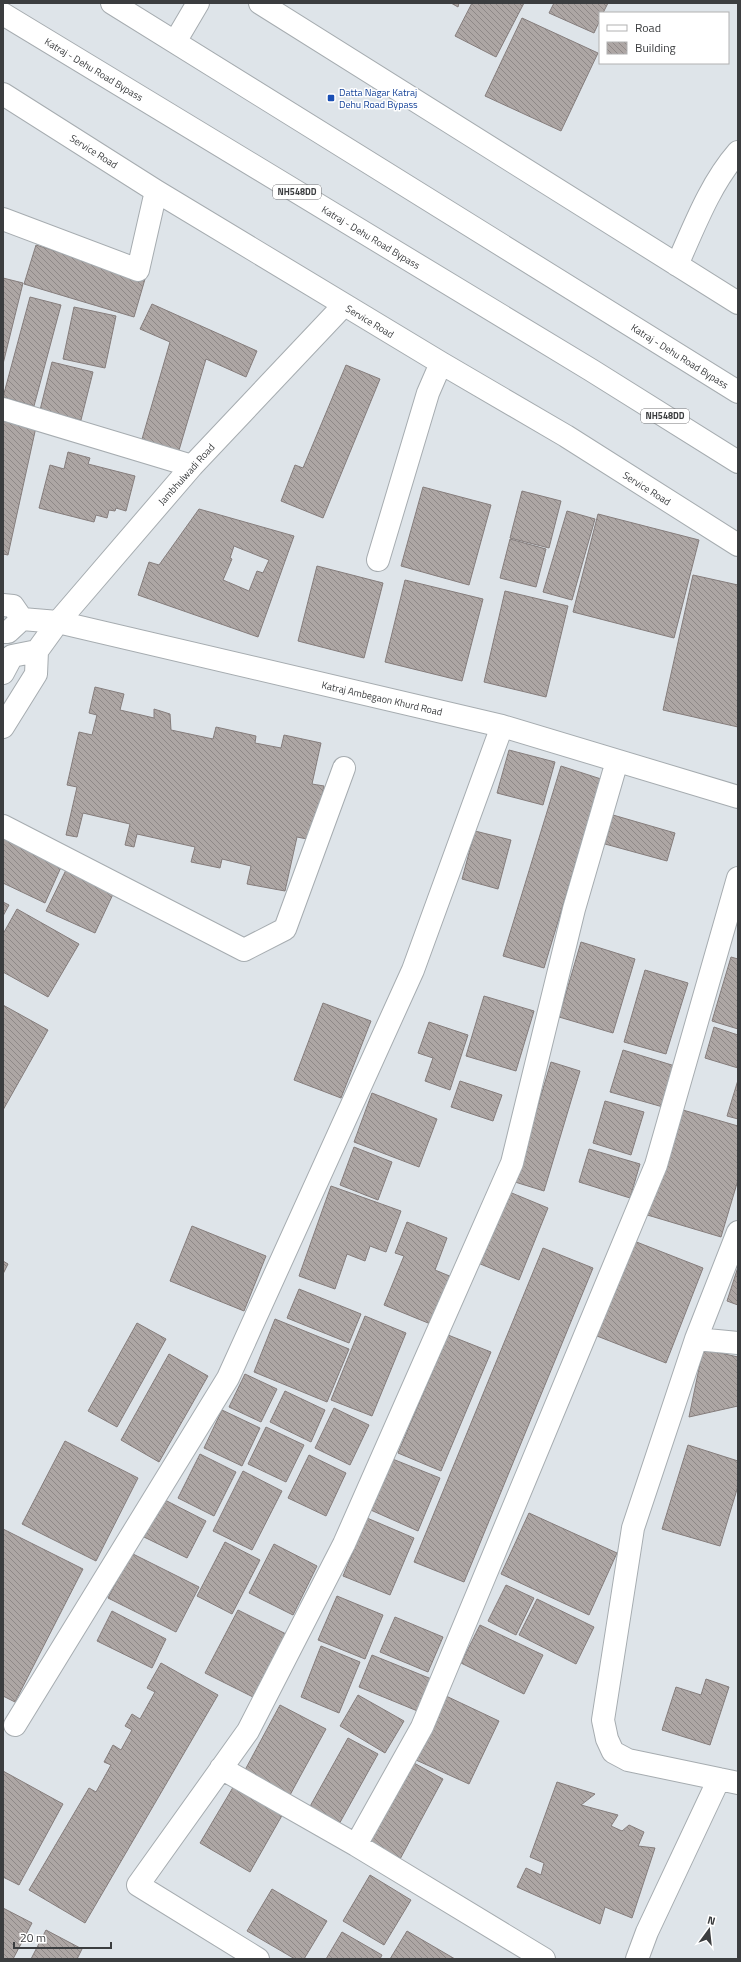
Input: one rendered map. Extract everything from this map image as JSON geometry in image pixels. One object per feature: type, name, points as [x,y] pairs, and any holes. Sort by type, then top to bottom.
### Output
[{"type":"main road","name":"Katraj - Dehu Road Bypass","points":[[112,3],[738,392]]},
{"type":"main road","points":[[175,42],[198,3]]},
{"type":"main road","points":[[260,3],[738,303]]},
{"type":"main road","name":"Katraj - Dehu Road Bypass","points":[[3,14],[591,370],[738,462]]},
{"type":"main road","name":"Service Road","points":[[3,94],[156,191],[441,363],[566,436],[738,545]]},
{"type":"main road","points":[[677,265],[692,230],[724,168],[738,152]]},
{"type":"main road","points":[[3,219],[138,270],[156,191]]},
{"type":"main road","name":"Jambhulwadi Road","points":[[37,651],[58,622],[192,466],[344,305]]},
{"type":"main road","points":[[378,560],[428,393],[441,363]]},
{"type":"main road","points":[[3,409],[192,466]]},
{"type":"main road","points":[[3,605],[13,606],[22,619],[8,632],[3,632]]},
{"type":"main road","name":"Katraj Ambegaon Khurd Road","points":[[22,619],[58,622],[502,726],[738,797]]},
{"type":"main road","points":[[3,673],[12,656],[37,651],[36,674],[3,727]]},
{"type":"main road","points":[[15,1725],[228,1378],[413,970],[502,726]]},
{"type":"main road","points":[[258,1959],[138,1885],[248,1731],[344,1544],[512,1163],[574,909],[617,761]]},
{"type":"main road","points":[[3,826],[244,950],[285,929],[344,768]]},
{"type":"main road","points":[[356,1845],[422,1727],[656,1165],[738,878]]},
{"type":"main road","points":[[637,1959],[647,1932],[728,1781],[628,1760],[612,1752],[607,1739],[603,1720],[633,1528],[696,1339],[738,1232]]},
{"type":"main road","points":[[696,1339],[738,1343]]},
{"type":"main road","points":[[221,1768],[356,1845],[544,1959]]},
{"type":"building","points":[[451,3],[459,3],[458,7]]},
{"type":"building","points":[[472,3],[524,3],[496,57],[455,36]]},
{"type":"building","points":[[554,3],[608,3],[604,12],[599,12],[599,22],[594,33],[549,13]]},
{"type":"building","points":[[522,18],[598,53],[561,131],[485,96]]},
{"type":"building","points":[[36,245],[145,279],[134,317],[24,284]]},
{"type":"building","points":[[3,278],[23,283],[3,364]]},
{"type":"building","points":[[30,297],[61,305],[34,406],[3,397]]},
{"type":"building","points":[[152,304],[257,351],[246,377],[206,359],[177,457],[140,446],[170,342],[140,329]]},
{"type":"building","points":[[74,307],[116,316],[105,368],[63,359]]},
{"type":"building","points":[[52,362],[93,372],[81,420],[40,410]]},
{"type":"building","points":[[346,365],[380,379],[323,518],[281,501],[295,465],[303,468]]},
{"type":"building","points":[[3,420],[36,427],[8,555],[3,554]]},
{"type":"building","points":[[68,452],[90,458],[88,464],[135,476],[126,511],[116,508],[115,511],[109,510],[107,518],[96,515],[94,522],[39,508],[50,465],[64,469]]},
{"type":"building","points":[[423,487],[491,505],[469,585],[401,566]]},
{"type":"building","points":[[522,491],[561,501],[549,548],[510,538]]},
{"type":"building","points":[[199,509],[294,536],[258,637],[138,595],[149,562],[159,565]],"holes":[[[234,546],[269,560],[263,573],[257,571],[249,591],[223,580],[232,559],[230,558]]]},
{"type":"building","points":[[567,511],[595,519],[572,600],[543,592]]},
{"type":"building","points":[[598,514],[699,540],[674,638],[573,612]]},
{"type":"building","points":[[510,539],[546,549],[536,587],[500,578]]},
{"type":"building","points":[[317,566],[383,583],[364,658],[298,641]]},
{"type":"building","points":[[693,575],[738,585],[738,727],[663,710]]},
{"type":"building","points":[[405,580],[483,599],[462,681],[385,662]]},
{"type":"building","points":[[505,591],[568,606],[546,697],[484,682]]},
{"type":"building","points":[[95,687],[124,694],[120,710],[154,718],[154,709],[170,714],[171,730],[213,739],[216,727],[256,736],[255,743],[281,748],[284,735],[321,743],[312,784],[324,786],[312,840],[297,837],[285,891],[247,884],[251,866],[222,859],[220,868],[191,862],[195,847],[137,834],[134,847],[125,845],[130,824],[83,813],[77,837],[66,835],[77,787],[67,785],[79,732],[92,735],[97,715],[89,713]]},
{"type":"building","points":[[509,750],[555,762],[543,805],[497,793]]},
{"type":"building","points":[[561,766],[601,779],[544,968],[503,956]]},
{"type":"building","points":[[613,815],[675,833],[667,861],[605,844]]},
{"type":"building","points":[[475,831],[511,840],[498,889],[462,879]]},
{"type":"building","points":[[3,837],[62,865],[45,903],[3,883]]},
{"type":"building","points":[[66,870],[114,892],[95,933],[46,911]]},
{"type":"building","points":[[3,902],[9,905],[3,916]]},
{"type":"building","points":[[17,909],[79,944],[48,997],[3,972],[3,934]]},
{"type":"building","points":[[581,942],[635,959],[613,1033],[559,1017]]},
{"type":"building","points":[[731,957],[738,959],[738,1029],[712,1021]]},
{"type":"building","points":[[645,970],[688,983],[666,1054],[624,1042]]},
{"type":"building","points":[[484,996],[534,1011],[516,1071],[466,1056]]},
{"type":"building","points":[[323,1003],[371,1021],[341,1098],[294,1080]]},
{"type":"building","points":[[3,1005],[48,1030],[3,1110]]},
{"type":"building","points":[[429,1022],[468,1035],[450,1090],[425,1081],[433,1058],[418,1053]]},
{"type":"building","points":[[714,1027],[738,1035],[738,1068],[705,1058]]},
{"type":"building","points":[[623,1050],[675,1066],[663,1107],[610,1092]]},
{"type":"building","points":[[551,1062],[580,1071],[544,1191],[515,1182]]},
{"type":"building","points":[[738,1080],[738,1119],[727,1116]]},
{"type":"building","points":[[460,1081],[502,1095],[493,1121],[451,1107]]},
{"type":"building","points":[[372,1093],[437,1119],[419,1167],[354,1142]]},
{"type":"building","points":[[605,1101],[644,1112],[631,1155],[593,1143]]},
{"type":"building","points":[[676,1108],[738,1126],[738,1180],[721,1237],[644,1214]]},
{"type":"building","points":[[354,1147],[392,1162],[378,1200],[340,1185]]},
{"type":"building","points":[[589,1149],[640,1164],[630,1198],[579,1182]]},
{"type":"building","points":[[331,1186],[401,1211],[386,1252],[370,1246],[365,1261],[347,1254],[335,1289],[299,1276]]},
{"type":"building","points":[[507,1191],[548,1208],[519,1280],[478,1263]]},
{"type":"building","points":[[407,1222],[447,1238],[435,1270],[452,1277],[433,1325],[384,1305],[404,1256],[395,1253]]},
{"type":"building","points":[[192,1226],[266,1256],[244,1311],[170,1281]]},
{"type":"building","points":[[634,1241],[703,1268],[666,1363],[597,1336]]},
{"type":"building","points":[[543,1248],[593,1268],[464,1582],[414,1562]]},
{"type":"building","points":[[3,1261],[8,1264],[3,1274]]},
{"type":"building","points":[[738,1267],[738,1305],[727,1301]]},
{"type":"building","points":[[299,1289],[361,1314],[349,1343],[287,1318]]},
{"type":"building","points":[[365,1316],[406,1333],[372,1416],[331,1400]]},
{"type":"building","points":[[275,1319],[349,1349],[327,1402],[254,1372]]},
{"type":"building","points":[[137,1323],[166,1339],[117,1427],[88,1411]]},
{"type":"building","points":[[448,1335],[491,1352],[441,1471],[398,1453]]},
{"type":"building","points":[[703,1349],[738,1357],[738,1406],[689,1417]]},
{"type":"building","points":[[169,1354],[208,1376],[159,1462],[121,1440]]},
{"type":"building","points":[[245,1374],[277,1389],[261,1422],[229,1407]]},
{"type":"building","points":[[285,1391],[325,1410],[311,1442],[270,1422]]},
{"type":"building","points":[[334,1408],[369,1425],[350,1465],[315,1448]]},
{"type":"building","points":[[222,1410],[260,1428],[242,1466],[204,1448]]},
{"type":"building","points":[[266,1427],[304,1445],[286,1482],[248,1464]]},
{"type":"building","points":[[65,1441],[138,1478],[96,1561],[22,1524]]},
{"type":"building","points":[[688,1445],[738,1461],[738,1486],[720,1546],[662,1529]]},
{"type":"building","points":[[200,1454],[236,1472],[214,1516],[178,1498]]},
{"type":"building","points":[[309,1455],[346,1473],[326,1516],[288,1498]]},
{"type":"building","points":[[385,1456],[440,1478],[418,1531],[364,1507]]},
{"type":"building","points":[[243,1471],[282,1491],[252,1550],[213,1531]]},
{"type":"building","points":[[163,1499],[206,1521],[187,1558],[144,1537]]},
{"type":"building","points":[[529,1513],[617,1553],[589,1615],[501,1574]]},
{"type":"building","points":[[367,1518],[414,1538],[390,1595],[343,1576]]},
{"type":"building","points":[[3,1529],[83,1569],[15,1702],[3,1696]]},
{"type":"building","points":[[225,1542],[260,1560],[232,1614],[197,1596]]},
{"type":"building","points":[[274,1544],[317,1566],[293,1615],[249,1593]]},
{"type":"building","points":[[131,1553],[199,1587],[176,1632],[108,1598]]},
{"type":"building","points":[[506,1585],[534,1598],[516,1635],[488,1621]]},
{"type":"building","points":[[337,1596],[383,1615],[365,1659],[318,1640]]},
{"type":"building","points":[[537,1599],[594,1627],[576,1664],[519,1635]]},
{"type":"building","points":[[238,1610],[286,1634],[253,1697],[205,1673]]},
{"type":"building","points":[[112,1611],[166,1639],[152,1668],[97,1641]]},
{"type":"building","points":[[395,1617],[443,1637],[428,1672],[380,1652]]},
{"type":"building","points":[[480,1625],[543,1655],[524,1694],[461,1663]]},
{"type":"building","points":[[321,1646],[360,1662],[339,1713],[301,1697]]},
{"type":"building","points":[[372,1655],[434,1680],[420,1712],[359,1687]]},
{"type":"building","points":[[161,1663],[218,1695],[85,1923],[29,1890],[89,1788],[96,1792],[111,1765],[104,1762],[113,1745],[121,1750],[132,1730],[125,1726],[132,1714],[140,1719],[155,1692],[147,1688]]},
{"type":"building","points":[[706,1679],[729,1687],[710,1745],[662,1730],[676,1687],[701,1695]]},
{"type":"building","points":[[358,1695],[404,1721],[385,1753],[340,1726]]},
{"type":"building","points":[[446,1696],[499,1721],[469,1784],[416,1760]]},
{"type":"building","points":[[280,1705],[326,1729],[290,1795],[245,1770]]},
{"type":"building","points":[[348,1738],[378,1754],[338,1826],[308,1810]]},
{"type":"building","points":[[414,1763],[443,1779],[399,1861],[363,1841]]},
{"type":"building","points":[[3,1771],[63,1804],[19,1885],[3,1877]]},
{"type":"building","points":[[557,1782],[595,1794],[581,1805],[618,1815],[611,1826],[622,1831],[629,1825],[644,1832],[638,1846],[655,1848],[632,1918],[605,1907],[600,1924],[517,1887],[526,1868],[541,1875],[544,1863],[530,1857]]},
{"type":"building","points":[[235,1784],[284,1812],[250,1872],[200,1843]]},
{"type":"building","points":[[370,1875],[411,1900],[384,1945],[343,1921]]},
{"type":"building","points":[[272,1889],[327,1921],[304,1959],[295,1959],[247,1931]]},
{"type":"building","points":[[3,1908],[32,1923],[13,1959],[3,1959]]},
{"type":"building","points":[[46,1930],[82,1949],[77,1959],[31,1959]]},
{"type":"building","points":[[407,1931],[455,1959],[390,1959]]},
{"type":"building","points":[[342,1932],[382,1955],[380,1959],[326,1959]]},
{"type":"place","name":"Datta Nagar Katraj Dehu Road Bypass","points":[[331,98]]}]
